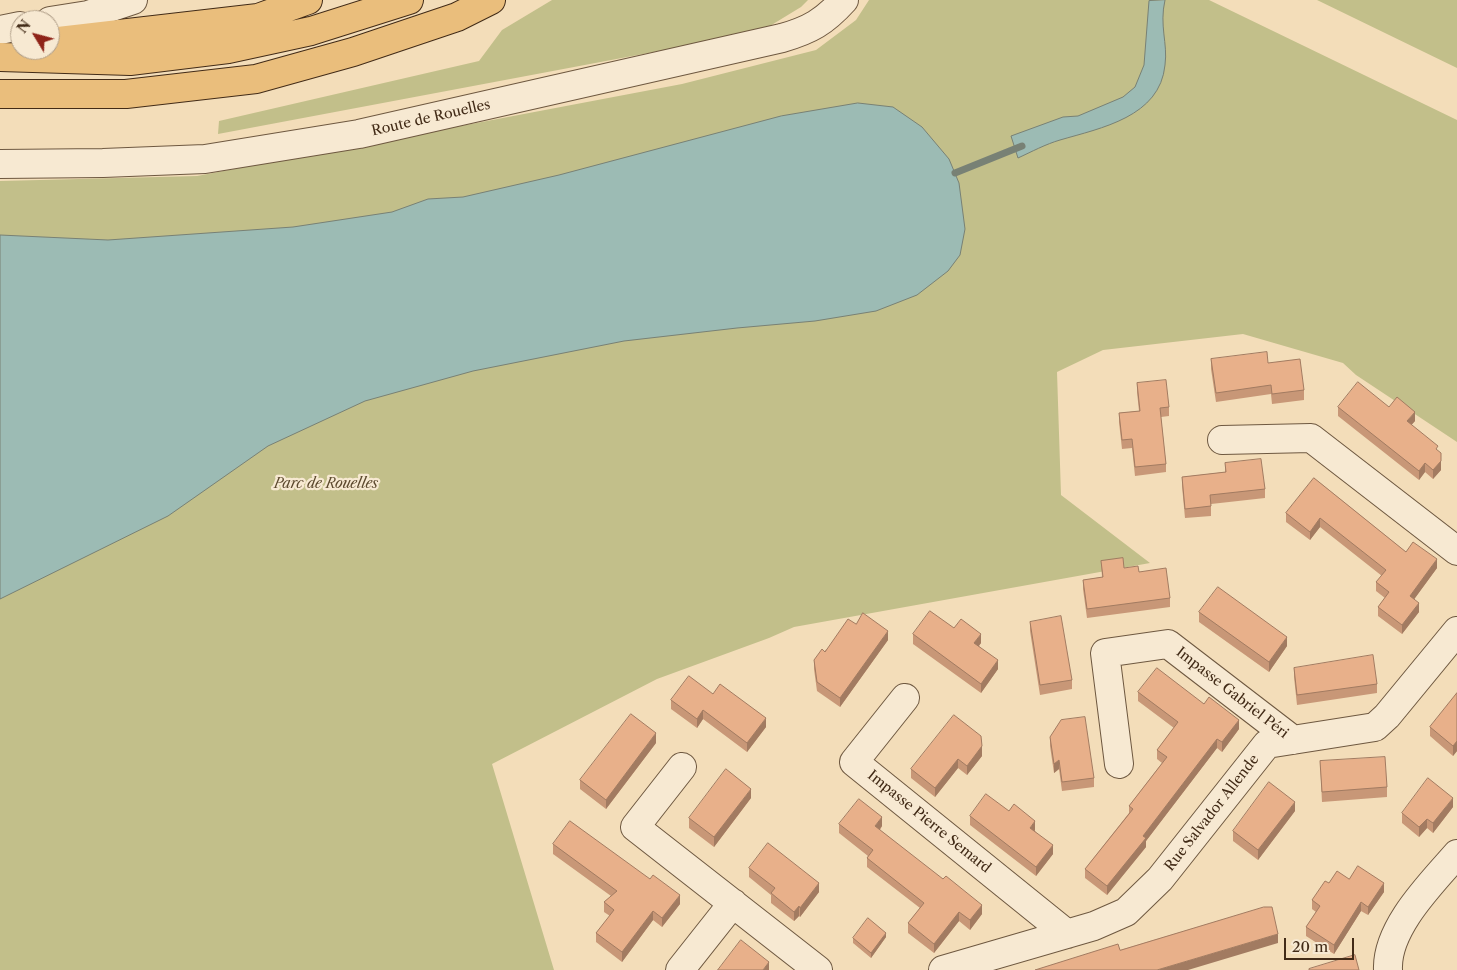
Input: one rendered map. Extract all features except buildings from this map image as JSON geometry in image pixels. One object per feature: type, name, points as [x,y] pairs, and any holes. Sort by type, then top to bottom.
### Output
[{"type":"highway","points":[[60,41],[258,18],[308,0]]},
{"type":"highway","points":[[0,57],[130,61],[228,49],[311,31],[409,0]]},
{"type":"highway","points":[[0,94],[126,94],[256,79],[353,52],[457,16],[490,0]]},
{"type":"street","points":[[60,19],[88,15],[133,0]]},
{"type":"street","name":"Route de Rouelles","points":[[0,164],[206,159],[360,134],[782,38],[806,31],[830,17],[844,0]]},
{"type":"street","points":[[1222,440],[1311,438],[1457,551]]},
{"type":"street","name":"Rue Salvador Allende","points":[[943,970],[1094,926],[1126,912],[1160,879],[1267,744],[1374,727],[1387,716],[1457,631]]},
{"type":"street","name":"Impasse Gabriel Péri","points":[[1120,764],[1105,652],[1168,644],[1293,740]]},
{"type":"street","name":"Impasse Pierre Semard","points":[[905,698],[854,762],[1067,934]]},
{"type":"street","points":[[682,767],[635,827],[818,970]]},
{"type":"street","points":[[1388,970],[1387,957],[1398,927],[1457,854]]},
{"type":"street","points":[[680,970],[733,903]]},
{"type":"green space","points":[[552,0],[808,0],[801,7],[760,32],[218,134],[219,121],[479,61],[502,30]]},
{"type":"green space","name":"Parc de Rouelles","points":[[869,0],[1209,0],[1457,120],[1457,442],[1356,375],[1343,363],[1243,334],[1103,350],[1057,372],[1061,495],[1150,563],[794,627],[657,679],[492,764],[554,970],[0,970],[0,181],[197,176],[682,84],[816,50],[856,20]]},
{"type":"green space","points":[[1317,0],[1457,0],[1457,68]]},
{"type":"water","points":[[1165,0],[1163,26],[1165,65],[1161,83],[1152,97],[1126,118],[1093,131],[1049,144],[1018,158],[1011,136],[1063,117],[1078,116],[1123,97],[1135,87],[1144,65],[1149,1]]},
{"type":"water","points":[[858,103],[893,107],[922,127],[949,159],[959,183],[965,229],[960,255],[948,271],[917,295],[876,311],[815,321],[624,341],[473,371],[365,401],[268,446],[168,516],[0,599],[0,235],[108,240],[293,227],[392,212],[428,199],[463,197],[559,175],[781,116]]},
{"type":"waterway","points":[[955,173],[1022,146]]}]
